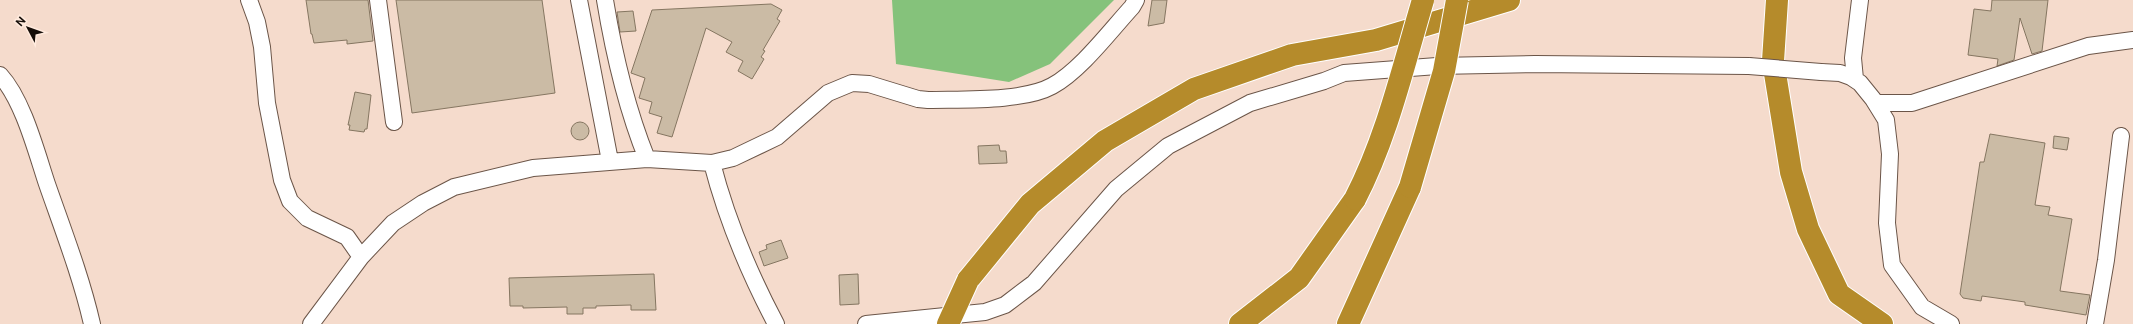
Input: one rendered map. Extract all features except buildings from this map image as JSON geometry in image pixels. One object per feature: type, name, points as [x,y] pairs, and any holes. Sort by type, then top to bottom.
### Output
[{"type":"highway","points":[[1240,324],[1299,278],[1355,199],[1370,171],[1382,140],[1423,0]]},
{"type":"highway","points":[[1348,324],[1410,187],[1444,72],[1457,0]]},
{"type":"highway","points":[[948,324],[968,280],[1030,204],[1105,141],[1194,89],[1292,55],[1376,40],[1509,0]]},
{"type":"highway","points":[[1776,0],[1773,61],[1791,172],[1808,229],[1839,294],[1882,324]]},
{"type":"street","points":[[249,0],[257,22],[262,47],[267,103],[282,180],[290,201],[307,218],[348,237],[361,258]]},
{"type":"street","points":[[378,0],[394,122]]},
{"type":"street","points":[[579,0],[610,161]]},
{"type":"street","points":[[605,0],[629,113],[647,160]]},
{"type":"street","points":[[311,324],[361,258],[393,223],[423,203],[454,187],[534,168],[610,161],[647,160],[712,163],[733,158],[777,137],[828,93],[852,83],[869,84],[918,99],[928,100],[995,98],[1033,92],[1051,87],[1070,74],[1132,7],[1136,0]]},
{"type":"street","points":[[1854,79],[1853,58],[1860,0]]},
{"type":"street","points":[[1876,103],[1912,103],[2088,46],[2133,40]]},
{"type":"street","points":[[866,324],[985,312],[1005,305],[1034,283],[1116,189],[1168,146],[1250,103],[1324,81],[1344,73],[1437,66],[1535,64],[1749,66],[1840,74],[1854,79],[1860,83],[1876,103],[1886,120],[1890,154],[1887,223],[1892,265],[1922,307],[1951,324]]},
{"type":"street","points":[[0,75],[15,96],[34,146],[84,290],[92,324]]},
{"type":"street","points":[[2095,324],[2106,260],[2121,136]]},
{"type":"street","points":[[712,163],[723,206],[751,277],[776,324]]},
{"type":"green space","points":[[892,0],[1114,0],[1050,64],[1009,82],[896,64]]}]
